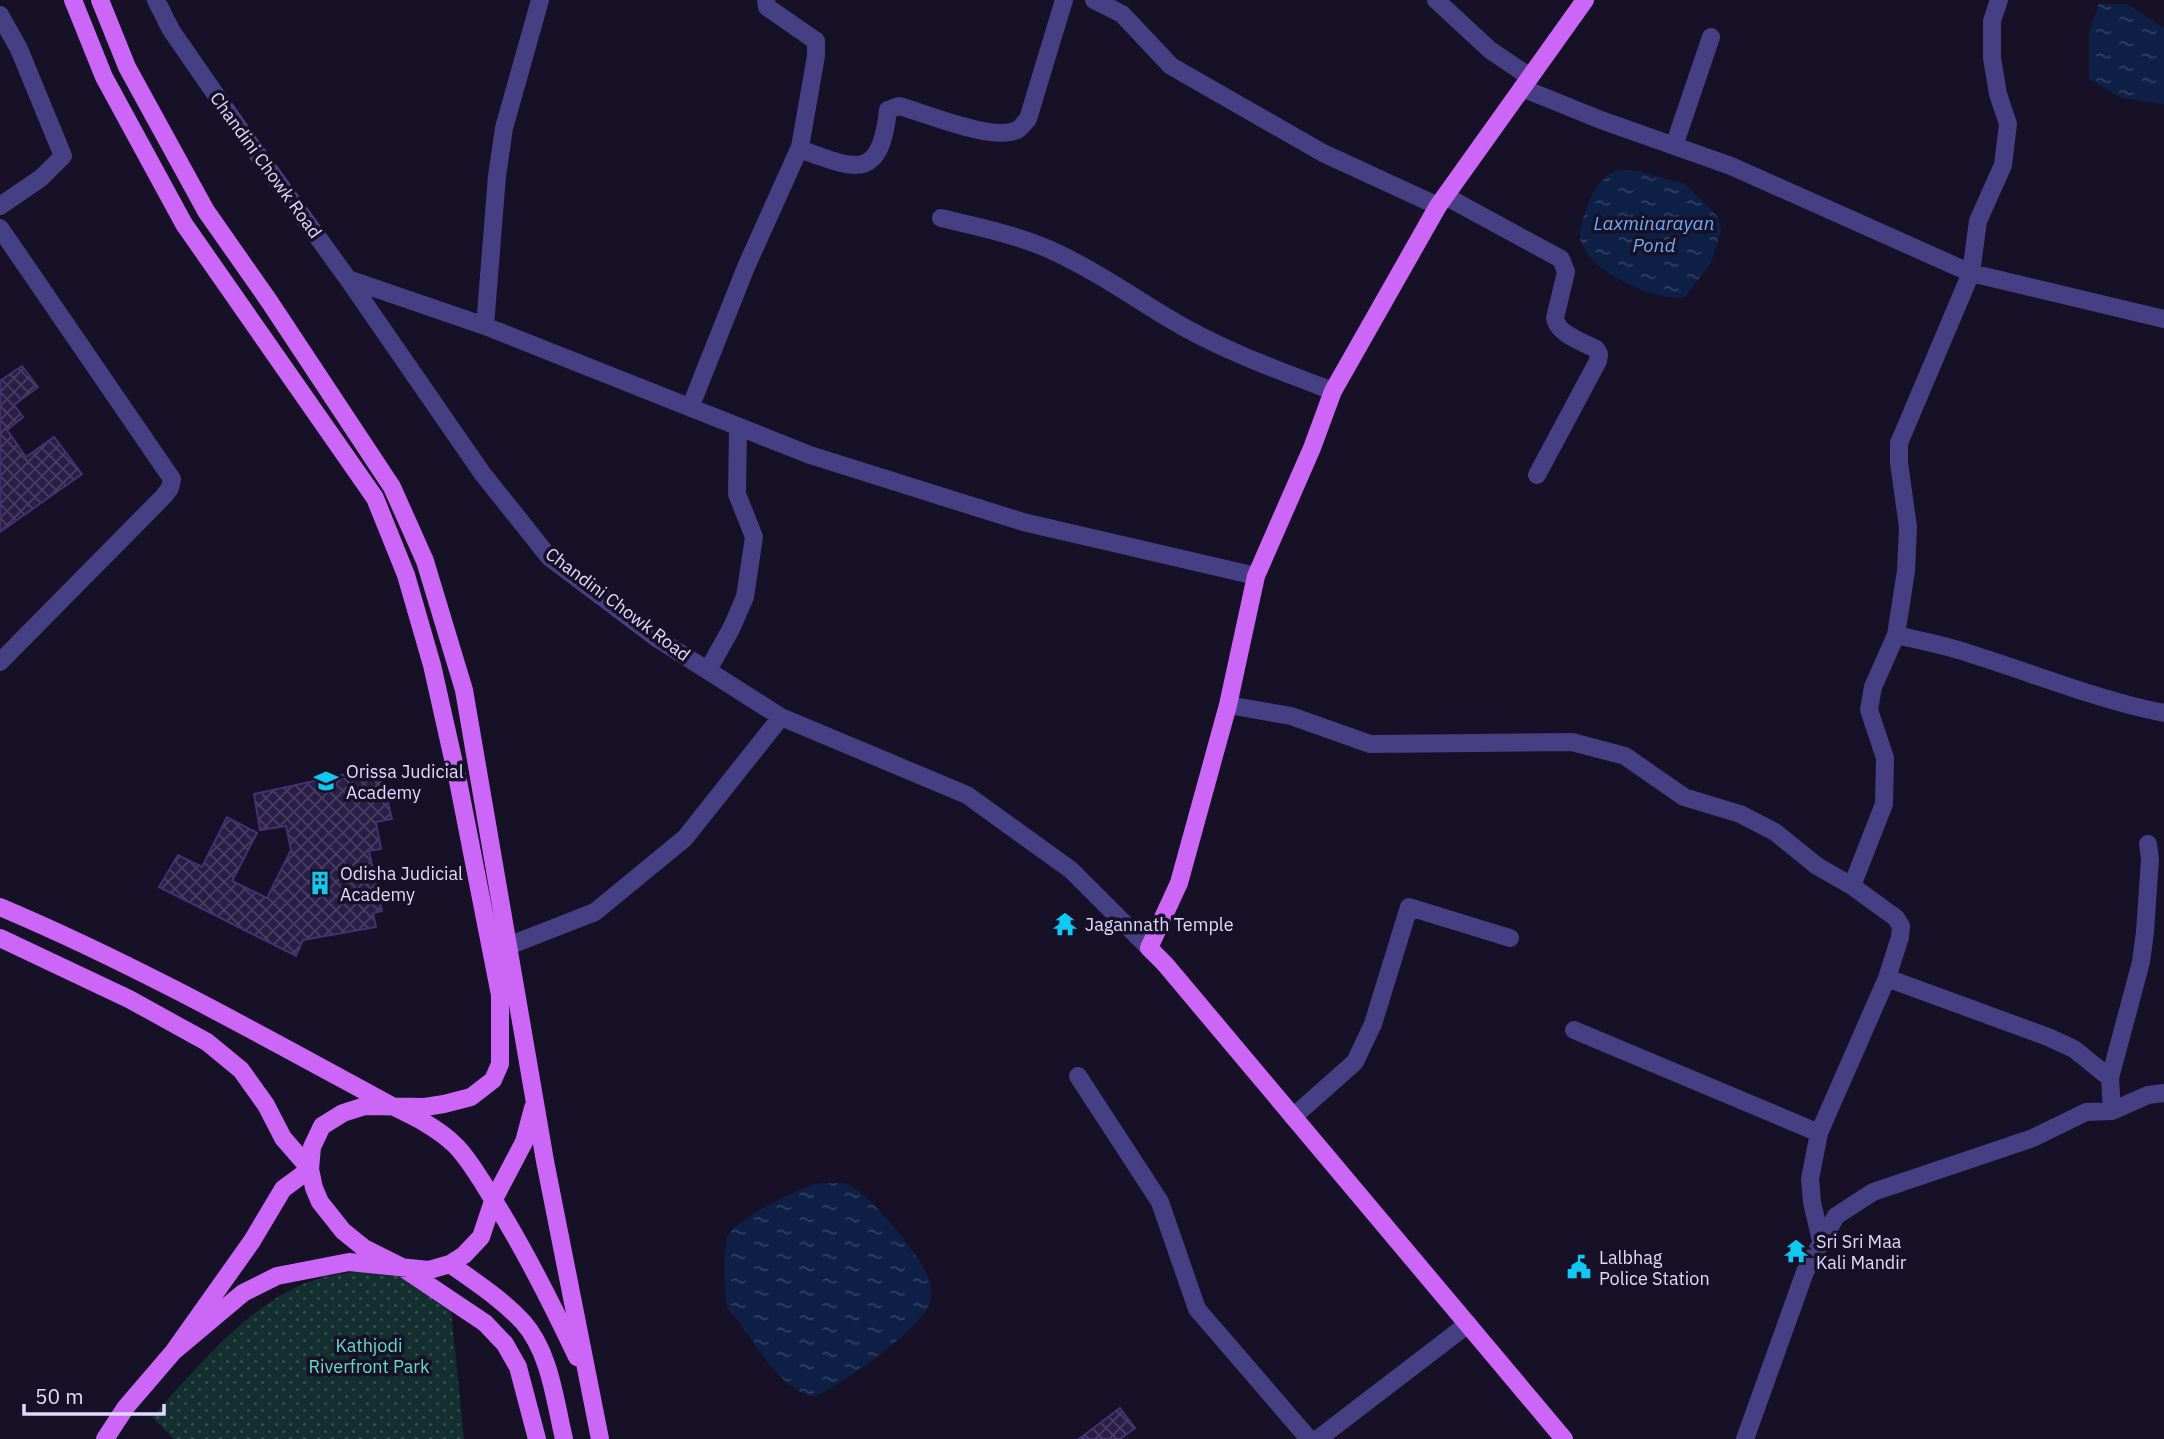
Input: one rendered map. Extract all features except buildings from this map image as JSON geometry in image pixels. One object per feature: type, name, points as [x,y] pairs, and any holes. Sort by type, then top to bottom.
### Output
[{"type":"main road","points":[[73,0],[104,78],[184,224],[375,498],[405,575],[432,665],[500,995],[500,1064],[493,1080],[471,1097],[434,1106],[365,1106],[343,1113],[322,1126],[312,1147],[310,1169],[320,1202],[343,1231],[364,1248],[400,1266],[485,1324],[505,1344],[518,1367],[537,1439]]},
{"type":"main road","points":[[100,0],[127,67],[206,211],[392,487],[425,561],[464,690],[535,1101],[600,1439]]},
{"type":"main road","points":[[1564,1439],[1149,948],[1179,883],[1228,705],[1256,576],[1312,448],[1333,391],[1441,201],[1585,0]]},
{"type":"main road","points":[[0,907],[81,942],[421,1120],[454,1145],[473,1167],[522,1246],[551,1301],[589,1385]]},
{"type":"main road","points":[[0,939],[128,999],[207,1042],[241,1070],[266,1105],[283,1138],[310,1169]]},
{"type":"main road","points":[[174,1351],[243,1293],[277,1276],[349,1262],[429,1270],[450,1264],[464,1255],[481,1237],[494,1201],[524,1142],[535,1101]]},
{"type":"main road","points":[[105,1439],[127,1406],[174,1351],[252,1241],[283,1189],[310,1169]]},
{"type":"main road","points":[[450,1264],[492,1293],[524,1323],[542,1353],[564,1439]]},
{"type":"street","name":"Chandini Chowk Road","points":[[156,0],[171,30],[482,473],[549,557],[659,639],[781,717],[967,795],[1071,870],[1149,948]]},
{"type":"street","points":[[485,326],[497,176],[504,128],[541,0]]},
{"type":"street","points":[[690,408],[746,267],[799,149],[806,120],[816,41],[767,7],[766,0]]},
{"type":"street","points":[[799,149],[849,166],[865,165],[877,155],[886,134],[888,110],[899,106],[956,126],[1006,133],[1018,130],[1028,118],[1064,0]]},
{"type":"street","points":[[1094,0],[1122,14],[1171,66],[1323,153],[1441,201],[1561,258],[1566,272],[1556,324],[1561,330],[1596,349],[1599,354],[1598,361],[1537,475]]},
{"type":"street","points":[[1436,0],[1526,83],[1601,120],[1731,166],[1971,274],[2164,319]]},
{"type":"street","points":[[1852,886],[1884,804],[1885,758],[1869,710],[1872,687],[1896,635],[1906,571],[1908,527],[1899,463],[1899,443],[1971,274],[1978,221],[2003,165],[2008,124],[1998,94],[1992,58],[1992,21],[1999,0]]},
{"type":"street","points":[[0,15],[19,49],[64,156],[41,178],[0,206]]},
{"type":"street","points":[[1674,146],[1711,37]]},
{"type":"street","points":[[941,218],[1016,237],[1052,250],[1128,292],[1169,319],[1241,356],[1333,391]]},
{"type":"street","points":[[0,228],[172,479],[164,496],[0,662]]},
{"type":"street","points":[[348,279],[485,326],[810,455],[1023,522],[1256,576]]},
{"type":"street","points":[[708,670],[745,597],[754,537],[737,494],[738,427]]},
{"type":"street","points":[[1896,635],[1971,653],[2095,696],[2164,713]]},
{"type":"street","points":[[1228,705],[1291,716],[1370,744],[1572,742],[1625,756],[1684,797],[1740,814],[1775,832],[1817,866],[1852,886],[1896,918],[1901,926],[1900,937],[1887,978],[1819,1133],[1810,1179],[1821,1241]]},
{"type":"street","points":[[508,946],[595,912],[685,838],[781,717]]},
{"type":"street","points":[[2112,1111],[2110,1078],[2141,962],[2150,859],[2148,844]]},
{"type":"street","points":[[1293,1117],[1356,1062],[1373,1024],[1409,907],[1510,938]]},
{"type":"street","points":[[1887,978],[2074,1049],[2110,1078]]},
{"type":"street","points":[[1574,1030],[1819,1133]]},
{"type":"street","points":[[1078,1076],[1160,1202],[1198,1309],[1308,1439]]},
{"type":"street","points":[[1745,1439],[1805,1272],[1836,1216],[1873,1192],[2033,1138],[2086,1112],[2112,1111],[2148,1095],[2164,1093]]},
{"type":"street","points":[[1318,1439],[1468,1324]]},
{"type":"green space","name":"Kathjodi Riverfront Park","points":[[399,1267],[450,1301],[464,1439],[174,1439],[152,1417],[229,1335],[274,1299],[298,1286],[324,1277]]},
{"type":"water","points":[[2099,4],[2127,4],[2164,28],[2164,104],[2121,98],[2089,79],[2089,32]]},
{"type":"water","name":"Laxminarayan Pond","points":[[1618,170],[1633,170],[1685,184],[1718,217],[1721,231],[1711,262],[1685,297],[1657,295],[1622,281],[1593,260],[1584,248],[1580,228],[1590,199],[1603,179]]},
{"type":"water","points":[[814,1184],[847,1184],[872,1203],[917,1257],[930,1281],[931,1294],[925,1313],[898,1340],[861,1369],[815,1396],[804,1394],[783,1379],[729,1310],[725,1271],[726,1241],[734,1229],[767,1206]]},
{"type":"place","name":"Orissa Judicial Academy","points":[[326,781]]},
{"type":"place","name":"Odisha Judicial Academy","points":[[320,883]]},
{"type":"place","name":"Jagannath Temple","points":[[1065,924]]},
{"type":"place","name":"Sri Sri Maa Kali Mandir","points":[[1796,1251]]},
{"type":"place","name":"Lalbhag Police Station","points":[[1579,1267]]}]
